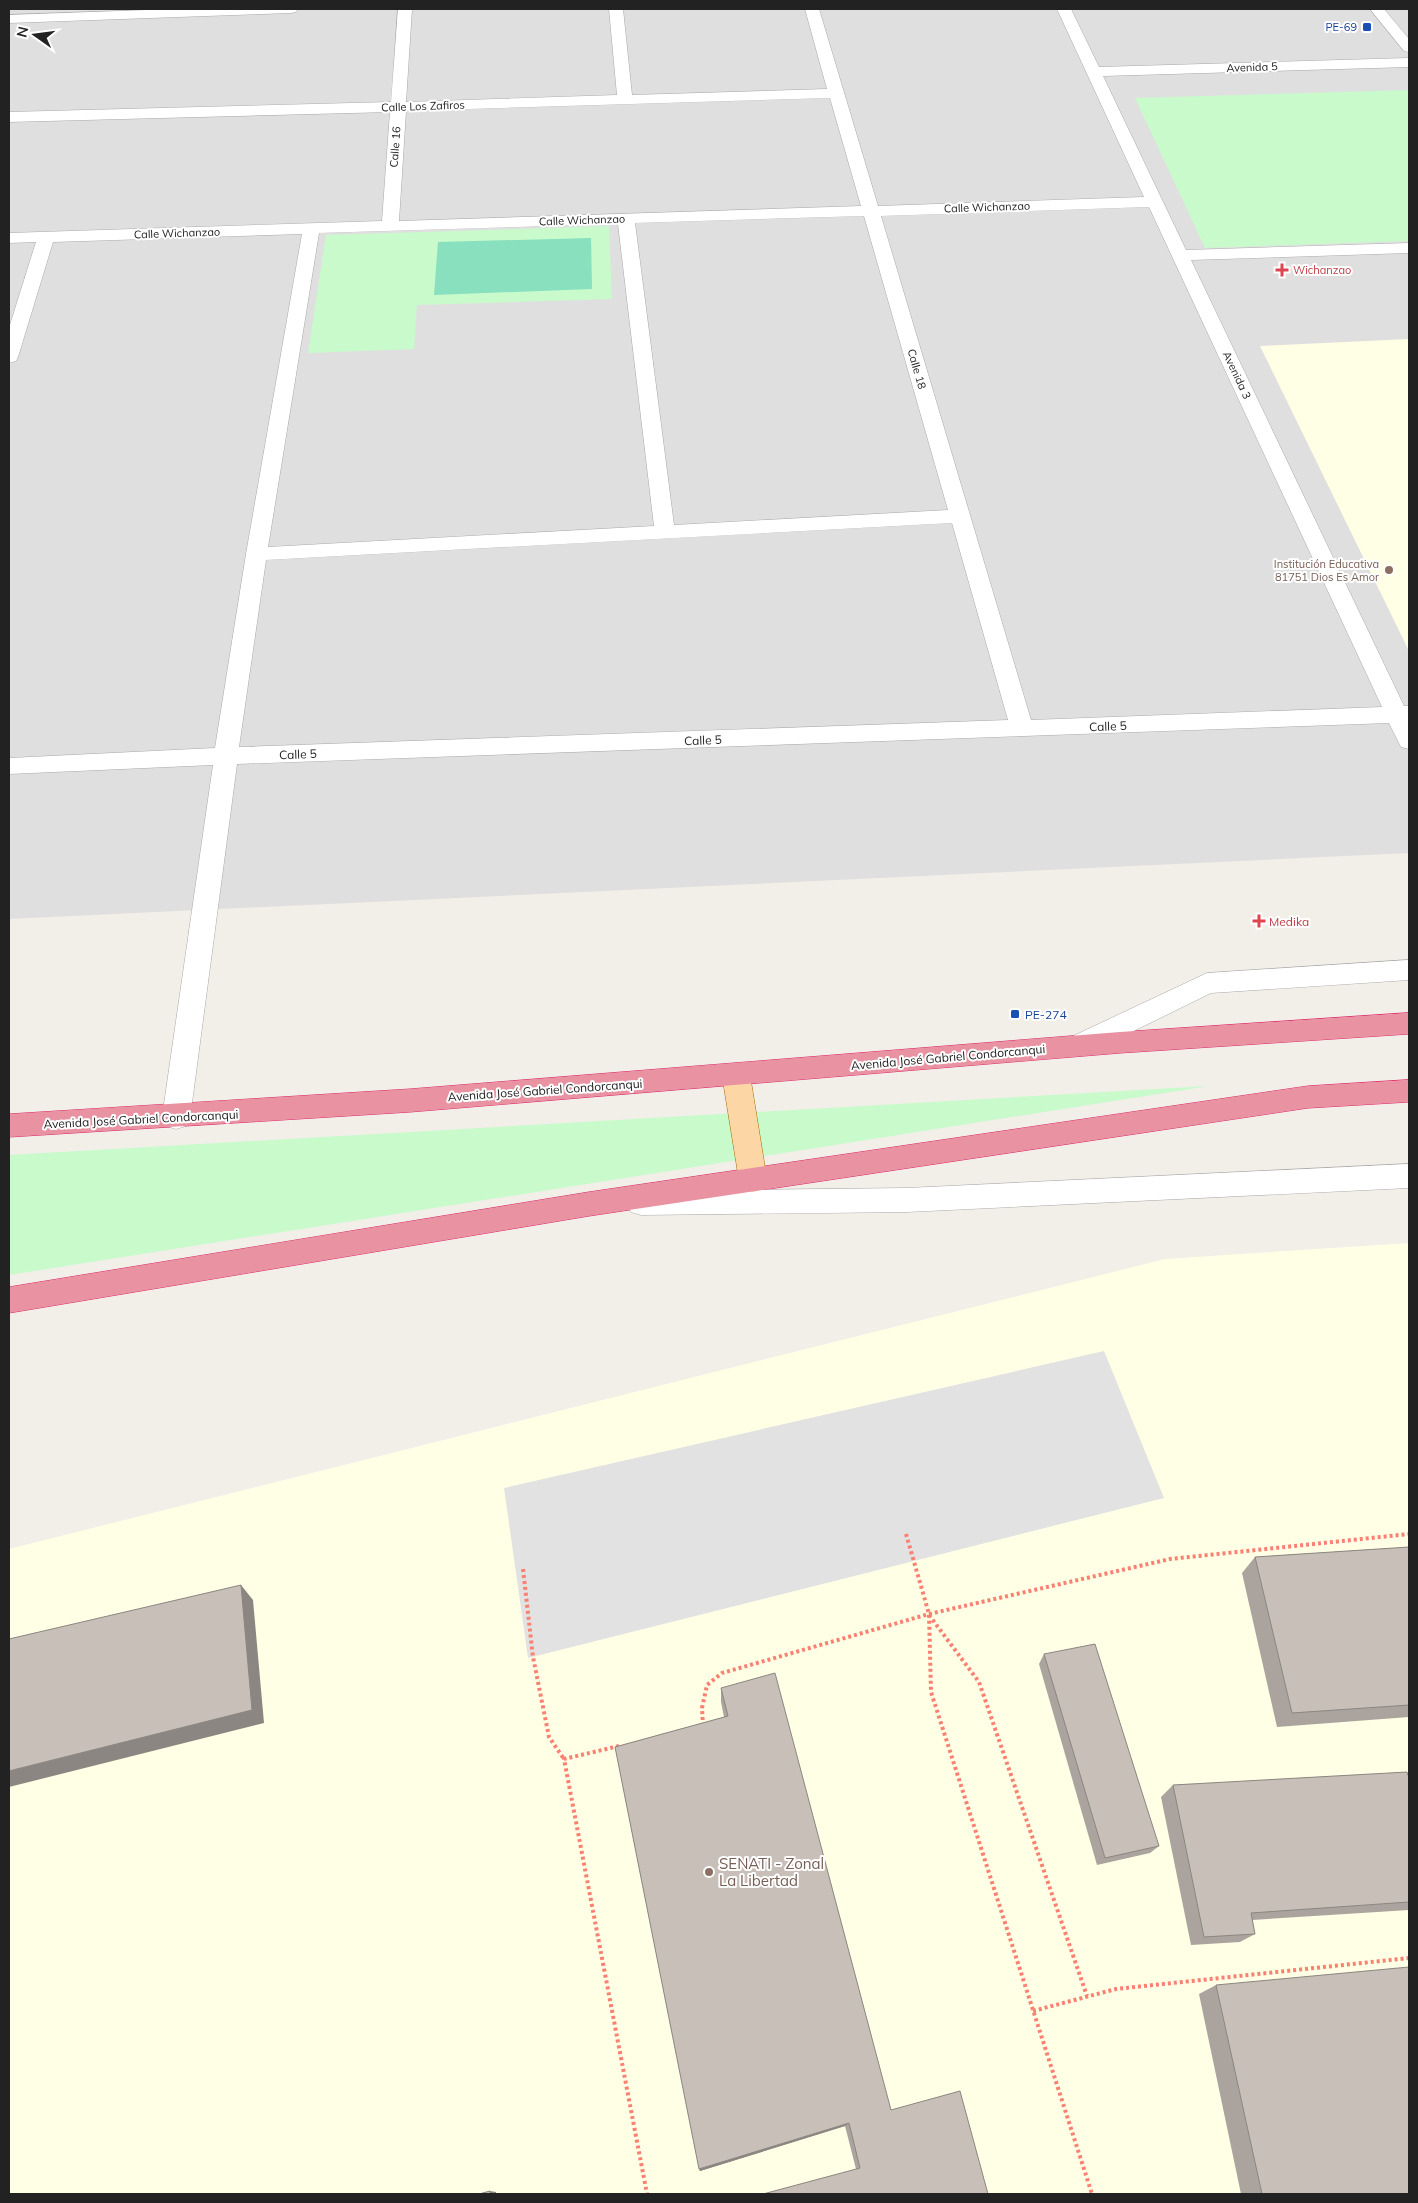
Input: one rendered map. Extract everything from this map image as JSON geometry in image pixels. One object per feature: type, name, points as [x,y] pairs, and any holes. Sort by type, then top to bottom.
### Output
[{"type":"highway","name":"Avenida José Gabriel Condorcanqui","points":[[9,1126],[176,1118],[736,1075],[1080,1046],[1409,1023]]},
{"type":"highway","points":[[9,1300],[589,1204],[1308,1097],[1409,1091]]},
{"type":"main road","points":[[736,1075],[753,1180]]},
{"type":"street","points":[[9,19],[291,9]]},
{"type":"street","name":"Calle 16","points":[[390,226],[405,9]]},
{"type":"street","points":[[616,9],[625,100]]},
{"type":"street","name":"Calle 18","points":[[812,9],[1022,730]]},
{"type":"street","name":"Avenida 3","points":[[1064,9],[1180,255],[1403,715],[1409,741]]},
{"type":"street","points":[[1377,9],[1409,48]]},
{"type":"street","name":"Avenida 5","points":[[1094,72],[1409,62]]},
{"type":"street","name":"Calle Los Zafiros","points":[[9,117],[836,93]]},
{"type":"street","name":"Calle Wichanzao","points":[[9,238],[1155,202]]},
{"type":"street","points":[[626,218],[665,532]]},
{"type":"street","points":[[176,1118],[256,554],[311,228]]},
{"type":"street","points":[[9,357],[46,237]]},
{"type":"street","points":[[1180,255],[1409,248]]},
{"type":"street","points":[[256,554],[960,516]]},
{"type":"street","name":"Calle 5","points":[[9,766],[226,756],[1022,730],[1403,715]]},
{"type":"street","name":"Avenida José Gabriel Condorcanqui","points":[[1080,1046],[1207,983],[1409,970]]},
{"type":"street","points":[[589,1204],[908,1200],[1409,1176]]},
{"type":"path","points":[[906,1534],[929,1614],[931,1692],[1092,2194]]},
{"type":"path","points":[[695,1728],[704,1726],[702,1708],[707,1685],[722,1673],[929,1614],[1170,1559],[1409,1534]]},
{"type":"path","points":[[523,1569],[533,1657],[549,1738],[564,1759],[647,2194]]},
{"type":"path","points":[[929,1614],[979,1682],[1086,1996]]},
{"type":"path","points":[[564,1759],[629,1744]]},
{"type":"path","points":[[1033,2011],[1116,1989],[1409,1958]]},
{"type":"shaded area","points":[[9,9],[1409,9],[1409,853],[9,919]]},
{"type":"shaded area","name":"Institución Educativa 81751 Dios Es Amor","points":[[1409,339],[1409,651],[1260,346]]},
{"type":"shaded area","name":"SENATI - Zonal La Libertad","points":[[1409,1243],[1409,2194],[9,2194],[9,1549],[1165,1259]]},
{"type":"shaded area","points":[[1104,1351],[1164,1498],[528,1658],[504,1488]]},
{"type":"green space","points":[[1409,90],[1409,241],[1205,248],[1135,98]]},
{"type":"green space","points":[[609,226],[612,299],[417,305],[414,349],[308,353],[326,235]]},
{"type":"green space","points":[[591,238],[592,289],[434,295],[438,242]]},
{"type":"green space","points":[[1209,1086],[9,1275],[9,1155]]},
{"type":"building","points":[[1409,1547],[1409,1705],[1292,1713],[1255,1557]]},
{"type":"building","points":[[241,1585],[252,1710],[9,1771],[9,1639]]},
{"type":"building","points":[[1095,1644],[1159,1846],[1105,1858],[1044,1654]]},
{"type":"building","points":[[775,1673],[891,2110],[960,2091],[988,2194],[763,2194],[860,2168],[849,2123],[699,2169],[615,1747],[728,1716],[721,1688]]},
{"type":"building","points":[[1407,1772],[1409,1778],[1409,1902],[1251,1913],[1255,1934],[1204,1937],[1173,1785]]},
{"type":"building","points":[[1409,1967],[1409,2194],[1262,2194],[1216,1985]]},
{"type":"building","points":[[490,2191],[490,2194],[479,2194]]},
{"type":"place","name":"PE-69","points":[[1367,27]]},
{"type":"place","name":"Wichanzao","points":[[1282,270]]},
{"type":"place","name":"Institución Educativa 81751 Dios Es Amor","points":[[1389,570]]},
{"type":"place","name":"Medika","points":[[1259,921]]},
{"type":"place","name":"PE-274","points":[[1015,1014]]},
{"type":"place","name":"SENATI - Zonal La Libertad","points":[[709,1872]]}]
